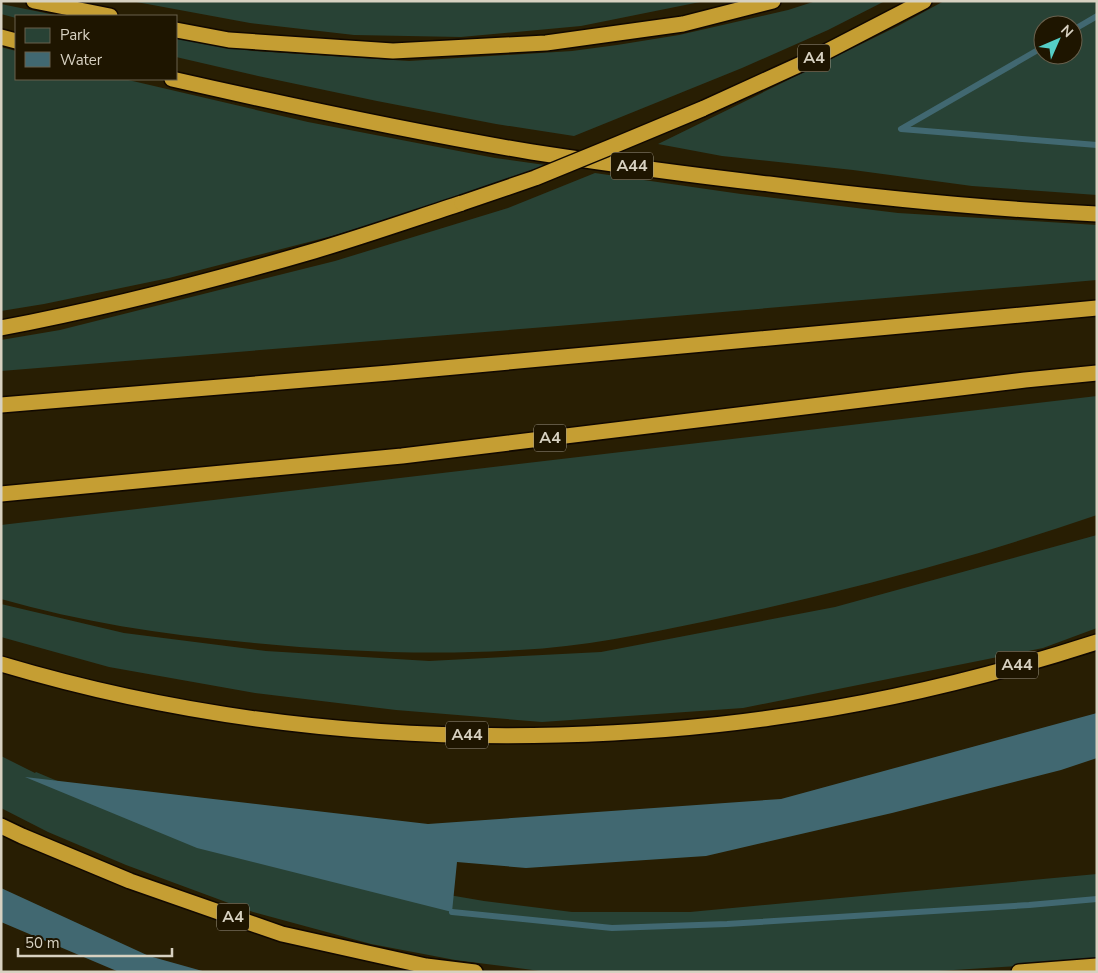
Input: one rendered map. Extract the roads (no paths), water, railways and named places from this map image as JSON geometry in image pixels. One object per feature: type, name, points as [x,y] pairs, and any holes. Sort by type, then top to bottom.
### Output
[{"type":"highway","points":[[34,1],[105,15]]},
{"type":"highway","points":[[178,30],[229,40],[393,51],[546,44],[683,24],[773,1]]},
{"type":"highway","name":"A4","points":[[1,328],[72,314],[211,279],[314,250],[534,178],[702,109],[814,58],[924,1]]},
{"type":"highway","points":[[1,37],[15,41]]},
{"type":"highway","name":"A44","points":[[176,80],[315,111],[419,131],[530,151],[666,172],[856,195],[1097,214]]},
{"type":"highway","points":[[1,405],[1097,308]]},
{"type":"highway","name":"A4","points":[[1,494],[402,456],[1025,380],[1097,373]]},
{"type":"highway","name":"A44","points":[[1,664],[67,682],[168,705],[332,728],[394,733],[508,736],[621,734],[695,728],[849,705],[944,684],[1059,654],[1097,642]]},
{"type":"highway","name":"A4","points":[[1,826],[130,882],[282,934],[426,966],[475,972]]},
{"type":"highway","points":[[1019,972],[1097,966]]},
{"type":"water","points":[[1097,713],[1097,758],[1061,770],[892,813],[706,856],[526,868],[457,862],[452,912],[197,848],[25,777],[428,824],[781,799]]},
{"type":"water","points":[[1,888],[149,956],[206,972],[119,972],[1,922]]},
{"type":"waterway","points":[[1083,24],[1097,16]]},
{"type":"waterway","points":[[1033,53],[901,129],[1097,145]]},
{"type":"waterway","points":[[452,912],[612,928],[727,924],[1097,899]]}]
